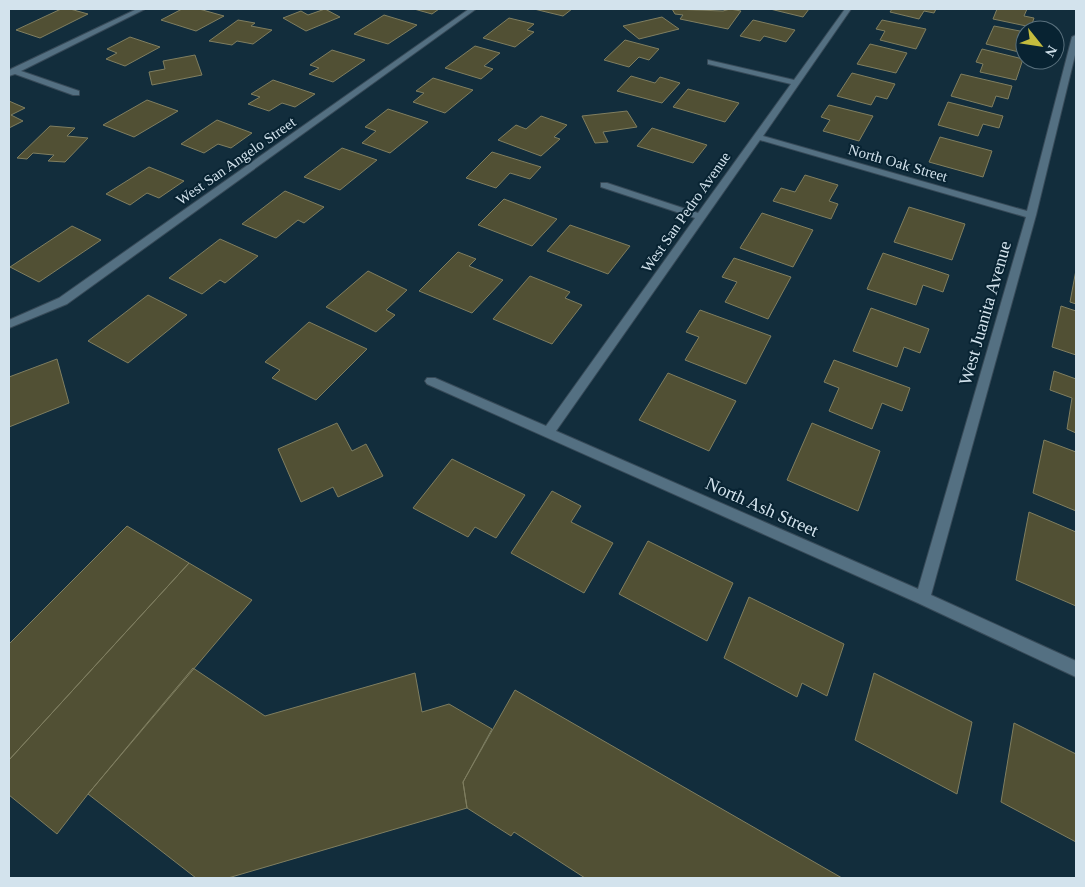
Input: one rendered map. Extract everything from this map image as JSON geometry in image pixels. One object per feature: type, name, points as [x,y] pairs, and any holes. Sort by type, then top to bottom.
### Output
[{"type":"street","points":[[12,72],[142,9]]},
{"type":"street","name":"West San Angelo Street","points":[[9,324],[63,301],[474,9]]},
{"type":"street","name":"West San Pedro Avenue","points":[[548,433],[848,9]]},
{"type":"street","name":"West Juanita Avenue","points":[[923,598],[1031,215],[1076,37]]},
{"type":"street","points":[[711,62],[795,84]]},
{"type":"street","points":[[12,72],[76,93]]},
{"type":"street","name":"North Oak Street","points":[[757,137],[1031,215]]},
{"type":"street","points":[[604,185],[700,218]]},
{"type":"street","name":"North Ash Street","points":[[431,381],[923,598],[1076,669]]},
{"type":"building","points":[[61,9],[70,9],[88,14],[40,38],[16,30]]},
{"type":"building","points":[[182,9],[199,9],[224,16],[196,31],[161,20]]},
{"type":"building","points":[[325,9],[340,17],[306,31],[283,18],[301,11],[308,15]]},
{"type":"building","points":[[414,9],[439,9],[432,14]]},
{"type":"building","points":[[534,9],[572,9],[563,16]]},
{"type":"building","points":[[672,9],[723,11],[730,9],[741,11],[728,29],[680,19],[683,15],[675,14]]},
{"type":"building","points":[[770,9],[809,9],[803,17]]},
{"type":"building","points":[[892,9],[936,9],[934,13],[924,11],[919,19],[890,12]]},
{"type":"building","points":[[997,9],[1027,9],[1024,16],[1034,18],[1033,20],[1015,20],[1015,24],[993,19]]},
{"type":"building","points":[[384,15],[417,25],[388,44],[354,34]]},
{"type":"building","points":[[662,17],[679,29],[639,39],[623,26]]},
{"type":"building","points":[[509,18],[534,24],[527,30],[534,32],[515,47],[483,38]]},
{"type":"building","points":[[238,20],[255,23],[251,26],[272,30],[253,44],[237,41],[232,45],[209,41]]},
{"type":"building","points":[[753,20],[795,30],[786,42],[764,36],[760,41],[740,36]]},
{"type":"building","points":[[882,20],[926,29],[916,49],[880,40],[885,31],[876,29]]},
{"type":"building","points":[[994,26],[1015,30],[1015,51],[986,44]]},
{"type":"building","points":[[130,37],[160,47],[125,66],[106,59],[117,53],[107,49]]},
{"type":"building","points":[[625,40],[659,49],[649,60],[639,57],[629,67],[604,60]]},
{"type":"building","points":[[870,44],[907,53],[896,73],[857,64]]},
{"type":"building","points":[[475,46],[500,53],[484,66],[493,69],[481,79],[445,68]]},
{"type":"building","points":[[982,49],[1015,57],[1015,70],[1019,70],[1016,80],[980,72],[983,64],[976,62]]},
{"type":"building","points":[[332,50],[365,60],[333,82],[309,74],[319,68],[310,65]]},
{"type":"building","points":[[195,55],[202,75],[152,85],[149,72],[165,69],[163,61]]},
{"type":"building","points":[[852,73],[895,84],[887,99],[876,96],[871,105],[837,96]]},
{"type":"building","points":[[961,74],[1012,86],[1008,99],[996,96],[992,107],[951,96]]},
{"type":"building","points":[[631,76],[655,83],[660,77],[680,83],[662,103],[617,91]]},
{"type":"building","points":[[433,78],[473,90],[445,113],[413,102],[424,93],[416,91]]},
{"type":"building","points":[[273,80],[315,94],[295,107],[282,103],[269,111],[248,104],[260,97],[251,94]]},
{"type":"building","points":[[688,89],[739,103],[725,122],[673,107]]},
{"type":"building","points":[[147,100],[178,111],[134,137],[103,125]]},
{"type":"building","points":[[9,101],[25,108],[11,115],[23,121],[9,128]]},
{"type":"building","points":[[948,102],[1003,116],[999,128],[983,124],[978,136],[938,125]]},
{"type":"building","points":[[829,105],[873,116],[859,141],[823,131],[830,120],[821,117]]},
{"type":"building","points":[[388,109],[428,122],[390,153],[362,143],[376,131],[365,127]]},
{"type":"building","points":[[627,111],[637,127],[603,132],[608,142],[595,143],[582,116]]},
{"type":"building","points":[[541,116],[567,125],[554,137],[560,139],[541,156],[498,140],[516,125],[526,129]]},
{"type":"building","points":[[217,120],[252,133],[231,148],[218,144],[204,153],[181,144]]},
{"type":"building","points":[[50,126],[75,128],[67,136],[88,138],[65,162],[48,161],[54,155],[33,153],[27,159],[17,158]]},
{"type":"building","points":[[652,128],[707,145],[693,163],[637,146]]},
{"type":"building","points":[[940,137],[992,151],[983,177],[929,162]]},
{"type":"building","points":[[342,148],[377,160],[340,190],[304,177]]},
{"type":"building","points":[[492,152],[541,167],[530,179],[510,173],[496,188],[466,178]]},
{"type":"building","points":[[149,167],[184,181],[159,198],[147,193],[130,205],[106,194]]},
{"type":"building","points":[[805,175],[838,185],[829,201],[838,204],[831,219],[773,201],[781,188],[795,192]]},
{"type":"building","points":[[285,191],[324,207],[304,223],[298,220],[276,238],[242,224]]},
{"type":"building","points":[[504,199],[557,219],[532,246],[478,225]]},
{"type":"building","points":[[909,207],[965,224],[952,260],[894,242]]},
{"type":"building","points":[[762,213],[813,230],[793,267],[740,248]]},
{"type":"building","points":[[570,225],[630,246],[608,274],[547,251]]},
{"type":"building","points":[[72,226],[101,240],[39,282],[10,267]]},
{"type":"building","points":[[220,239],[258,256],[225,283],[220,280],[202,294],[169,278]]},
{"type":"building","points":[[458,252],[476,259],[469,266],[503,280],[472,313],[419,291]]},
{"type":"building","points":[[883,253],[949,275],[943,292],[923,285],[916,305],[867,289]]},
{"type":"building","points":[[734,258],[791,277],[768,319],[725,302],[737,282],[722,277]]},
{"type":"building","points":[[1076,270],[1076,304],[1070,302]]},
{"type":"building","points":[[368,271],[407,290],[386,310],[395,315],[376,332],[326,307]]},
{"type":"building","points":[[530,276],[570,292],[565,298],[582,305],[552,344],[493,319]]},
{"type":"building","points":[[148,295],[187,315],[128,363],[88,341]]},
{"type":"building","points":[[1061,306],[1076,311],[1076,355],[1052,347]]},
{"type":"building","points":[[871,308],[929,329],[920,353],[904,347],[897,367],[853,351]]},
{"type":"building","points":[[700,310],[771,336],[746,384],[685,360],[699,337],[686,332]]},
{"type":"building","points":[[309,322],[367,349],[316,400],[272,378],[280,370],[265,362]]},
{"type":"building","points":[[57,359],[69,403],[9,427],[9,377]]},
{"type":"building","points":[[834,360],[910,388],[902,411],[882,403],[872,429],[829,411],[839,388],[824,382]]},
{"type":"building","points":[[1054,371],[1076,379],[1076,433],[1067,429],[1072,398],[1050,390]]},
{"type":"building","points":[[668,373],[736,401],[709,451],[639,420]]},
{"type":"building","points":[[337,423],[352,451],[366,444],[383,476],[338,497],[333,487],[301,502],[278,449]]},
{"type":"building","points":[[812,423],[880,451],[858,511],[787,480]]},
{"type":"building","points":[[1044,440],[1076,452],[1076,511],[1033,493]]},
{"type":"building","points":[[452,459],[525,495],[496,538],[475,527],[468,537],[413,508]]},
{"type":"building","points":[[552,491],[581,506],[571,522],[613,543],[584,593],[511,553]]},
{"type":"building","points":[[1029,512],[1076,532],[1076,606],[1016,580]]},
{"type":"building","points":[[127,526],[189,563],[9,760],[9,644]]},
{"type":"building","points":[[648,541],[733,583],[707,641],[619,594]]},
{"type":"building","points":[[189,563],[252,600],[88,794],[57,834],[9,795],[9,760]]},
{"type":"building","points":[[749,597],[844,644],[827,696],[802,683],[797,697],[724,658]]},
{"type":"building","points":[[193,668],[265,716],[415,673],[422,712],[449,704],[492,729],[463,782],[467,808],[228,878],[196,878],[88,794]]},
{"type":"building","points":[[874,673],[972,722],[957,794],[855,740]]},
{"type":"building","points":[[515,690],[842,878],[585,878],[514,832],[511,836],[467,808],[463,782]]},
{"type":"building","points":[[1014,723],[1076,754],[1076,842],[1001,802]]}]
